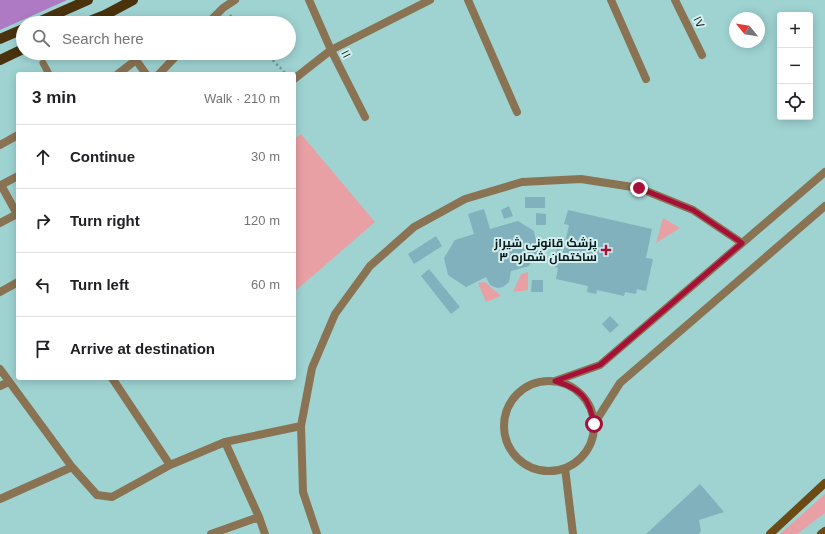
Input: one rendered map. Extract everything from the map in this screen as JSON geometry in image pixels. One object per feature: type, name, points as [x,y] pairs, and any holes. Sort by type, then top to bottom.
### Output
[{"type":"main road","points":[[52,16],[88,0]]},
{"type":"main road","points":[[102,16],[133,0]]},
{"type":"main road","points":[[0,39],[16,32]]},
{"type":"main road","points":[[0,60],[16,52]]},
{"type":"street","points":[[215,16],[223,8],[235,0]]},
{"type":"street","name":"۱۱","points":[[309,0],[331,50],[365,116]]},
{"type":"street","points":[[296,77],[331,50],[430,0]]},
{"type":"street","points":[[468,0],[517,112]]},
{"type":"street","points":[[612,0],[646,79]]},
{"type":"street","name":"۱۷","points":[[675,0],[702,55]]},
{"type":"street","points":[[120,72],[130,60]]},
{"type":"street","points":[[137,60],[145,72]]},
{"type":"street","points":[[161,72],[172,60]]},
{"type":"street","points":[[0,145],[16,136]]},
{"type":"street","points":[[555,381],[600,365],[825,172]]},
{"type":"street","points":[[16,177],[1,185],[16,212]]},
{"type":"street","points":[[317,534],[303,492],[301,426],[312,368],[335,314],[348,296],[370,266],[414,227],[465,199],[522,182],[581,178],[639,188],[693,210],[742,243]]},
{"type":"street","points":[[594,424],[620,383],[825,206]]},
{"type":"street","points":[[0,223],[16,215]]},
{"type":"street","points":[[0,292],[16,283]]},
{"type":"street","points":[[0,369],[72,467],[97,495],[112,497],[170,465],[225,442],[301,426]]},
{"type":"street","points":[[113,380],[170,465]]},
{"type":"street","points":[[539,381],[555,381],[570,386],[582,395],[591,408],[594,424],[592,440],[585,454],[574,464],[565,468],[545,471],[531,468],[519,460],[510,450],[505,437],[504,423],[507,409],[514,397],[525,388],[539,381]]},
{"type":"street","points":[[0,386],[9,382]]},
{"type":"street","points":[[225,442],[259,517],[265,534]]},
{"type":"street","points":[[0,499],[72,467]]},
{"type":"street","points":[[565,468],[573,534]]},
{"type":"street","points":[[770,534],[825,483]]},
{"type":"street","points":[[211,534],[259,517]]},
{"type":"street","points":[[822,534],[825,531]]},
{"type":"lane","points":[[43,63],[48,72]]},
{"type":"path","points":[[273,60],[284,72]]},
{"type":"shaded area","points":[[0,0],[67,0],[31,16],[16,16],[16,23],[0,30]]},
{"type":"shaded area","points":[[301,134],[375,222],[296,290],[296,138]]},
{"type":"shaded area","points":[[663,218],[680,228],[656,243]]},
{"type":"shaded area","points":[[528,272],[528,290],[513,292],[521,274]]},
{"type":"shaded area","points":[[485,282],[501,296],[486,302],[478,283]]},
{"type":"shaded area","points":[[825,494],[825,513],[797,534],[780,534]]},
{"type":"building","points":[[525,197],[545,197],[545,208],[525,208]]},
{"type":"building","points":[[509,206],[513,216],[504,219],[501,210]]},
{"type":"building","points":[[484,209],[490,229],[518,221],[534,231],[538,251],[529,266],[511,271],[509,282],[503,287],[497,288],[490,285],[486,277],[466,287],[448,275],[444,258],[455,240],[474,234],[468,214]]},
{"type":"building","name":"پزشک قانونی شیراز ساختمان شماره ٣","points":[[568,210],[652,229],[646,258],[653,259],[646,291],[637,289],[636,294],[625,292],[624,296],[597,290],[596,294],[587,292],[588,286],[556,279],[558,268],[553,266],[558,244],[561,244],[558,255],[562,256],[569,225],[564,224]]},
{"type":"building","points":[[536,213],[546,214],[546,225],[536,225]]},
{"type":"building","points":[[436,236],[442,246],[414,264],[408,254]]},
{"type":"building","points":[[429,269],[460,307],[451,314],[421,276]]},
{"type":"building","points":[[532,280],[543,280],[543,292],[531,292]]},
{"type":"building","points":[[610,316],[619,325],[610,333],[602,324]]},
{"type":"building","points":[[700,484],[724,512],[699,520],[701,531],[699,534],[646,534]]},
{"type":"place","name":"پزشک قانونی شیراز ساختمان شماره ٣","points":[[606,250]]},
{"type":"route","points":[[594,424],[591,408],[582,395],[570,386],[555,381],[600,365],[742,243],[693,210],[639,188]]}]
